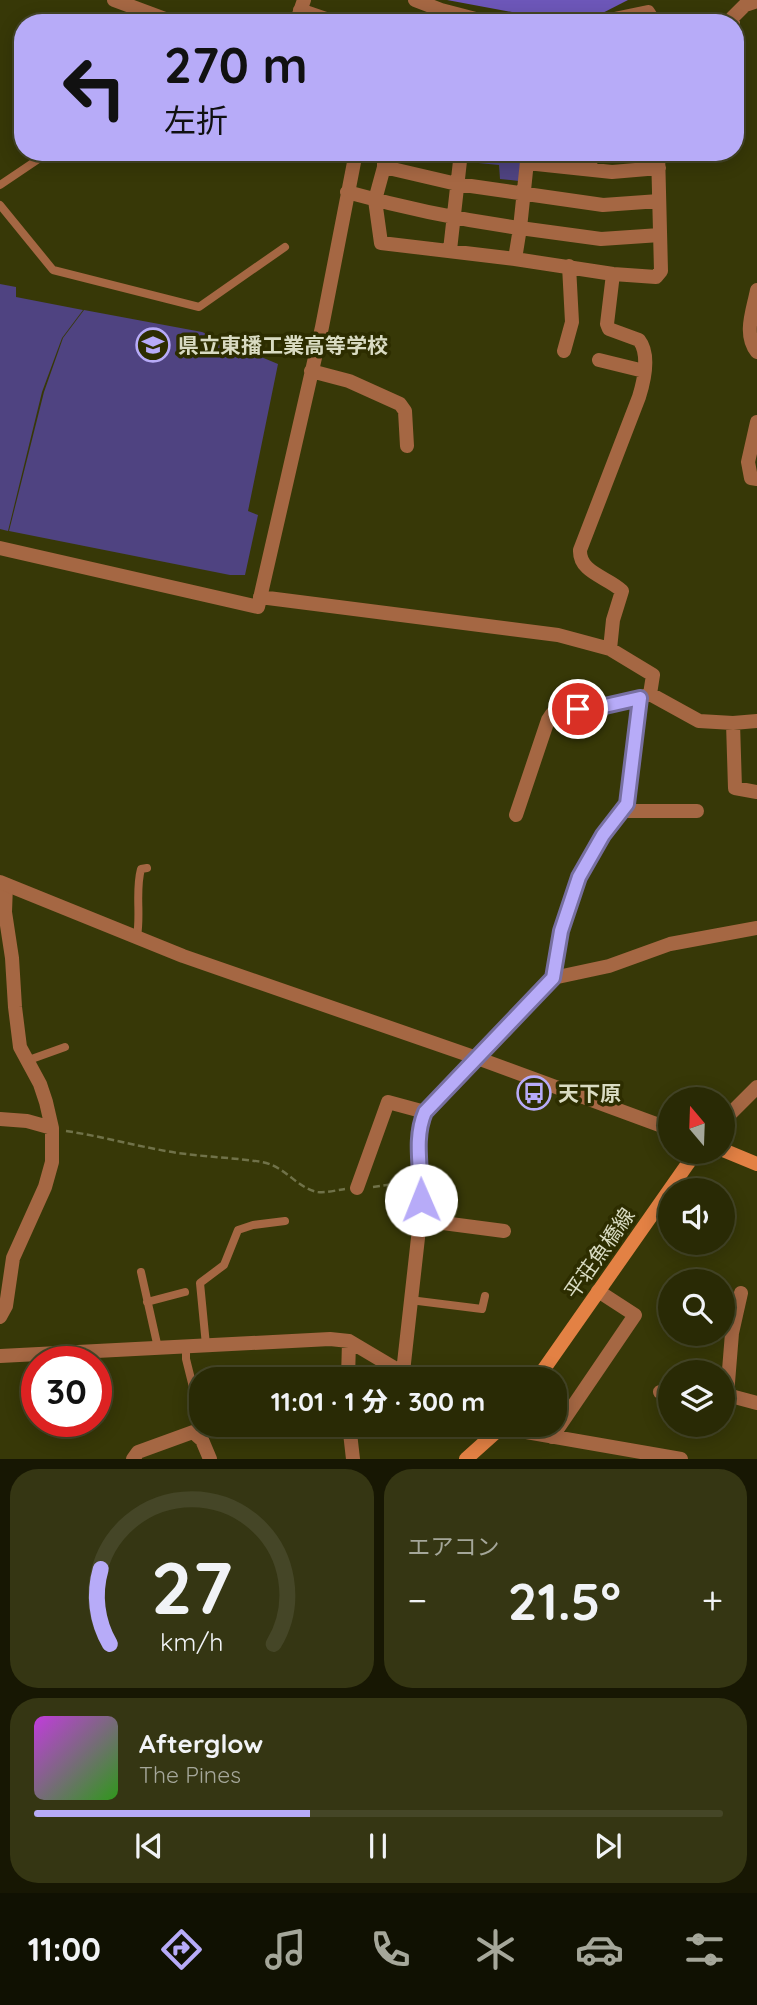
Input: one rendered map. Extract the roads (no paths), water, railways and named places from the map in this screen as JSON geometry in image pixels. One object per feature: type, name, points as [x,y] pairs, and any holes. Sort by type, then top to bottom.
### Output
[{"type":"main road","points":[[735,1155],[757,1164]]},
{"type":"main road","name":"平荘魚橋線","points":[[545,1367],[688,1164]]},
{"type":"main road","points":[[467,1459],[490,1437]]},
{"type":"street","points":[[114,0],[143,5],[160,14]]},
{"type":"street","points":[[415,0],[436,14]]},
{"type":"street","points":[[736,14],[745,5],[757,1]]},
{"type":"street","points":[[0,548],[258,607],[312,371],[354,161]]},
{"type":"street","points":[[384,161],[375,200],[381,243],[450,250],[613,274],[656,277],[661,271],[659,161]]},
{"type":"street","points":[[387,161],[457,184],[603,205],[659,201]]},
{"type":"street","points":[[450,250],[460,161]]},
{"type":"street","points":[[515,259],[528,161]]},
{"type":"street","points":[[549,161],[612,172],[659,168]]},
{"type":"street","points":[[590,161],[590,169]]},
{"type":"street","points":[[347,192],[453,219],[601,239],[660,235]]},
{"type":"street","points":[[564,351],[572,322],[569,266]]},
{"type":"street","points":[[610,649],[613,620],[622,591],[584,566],[580,559],[580,550],[639,397],[644,371],[642,344],[639,340],[609,329],[607,324],[613,274]]},
{"type":"street","points":[[757,290],[750,325],[750,343],[757,352]]},
{"type":"street","points":[[598,360],[644,371]]},
{"type":"street","points":[[312,371],[349,381],[400,404],[405,411],[407,446]]},
{"type":"street","points":[[757,422],[748,462],[751,478],[757,479]]},
{"type":"street","points":[[260,597],[558,635],[610,649],[653,675],[645,696],[627,804],[603,835],[579,877],[561,931],[553,978],[425,1112],[419,1126],[420,1220],[410,1300],[408,1367]]},
{"type":"street","points":[[516,815],[548,720],[552,714],[559,711],[596,708],[645,696],[699,721],[757,721]]},
{"type":"street","points":[[733,723],[735,788],[757,792]]},
{"type":"street","points":[[624,811],[697,811]]},
{"type":"street","points":[[0,1317],[6,1306],[13,1258],[45,1187],[52,1163],[52,1128],[40,1084],[20,1048],[3,883],[183,956],[477,1058],[658,1125]]},
{"type":"street","points":[[553,978],[609,966],[681,941],[757,928]]},
{"type":"street","points":[[735,1109],[757,1087]]},
{"type":"street","points":[[358,1188],[388,1102],[425,1112]]},
{"type":"street","points":[[0,1119],[27,1121],[52,1128]]},
{"type":"street","points":[[420,1220],[504,1231]]},
{"type":"street","points":[[567,1415],[635,1315],[598,1291]]},
{"type":"street","points":[[729,1360],[741,1293]]},
{"type":"street","points":[[0,1356],[267,1341],[349,1341],[393,1367]]},
{"type":"street","points":[[348,1367],[349,1341]]},
{"type":"street","points":[[735,1398],[757,1403]]},
{"type":"street","points":[[133,1459],[138,1452],[193,1432],[202,1440],[210,1459]]},
{"type":"street","points":[[350,1437],[353,1459]]},
{"type":"street","points":[[552,1437],[681,1459]]},
{"type":"lane","points":[[0,185],[36,161]]},
{"type":"lane","points":[[0,205],[53,270],[199,307],[285,247]]},
{"type":"lane","points":[[136,936],[139,925],[138,881],[141,869],[147,868]]},
{"type":"lane","points":[[26,1061],[65,1047]]},
{"type":"lane","points":[[206,1345],[200,1283],[224,1265],[238,1230],[285,1221]]},
{"type":"lane","points":[[141,1272],[158,1348]]},
{"type":"lane","points":[[147,1302],[185,1292]]},
{"type":"lane","points":[[410,1300],[482,1309],[485,1296]]},
{"type":"lane","points":[[186,1346],[189,1371]]},
{"type":"place","name":"県立東播工業高等学校","points":[[153,345]]},
{"type":"place","name":"天下原","points":[[534,1093]]}]
